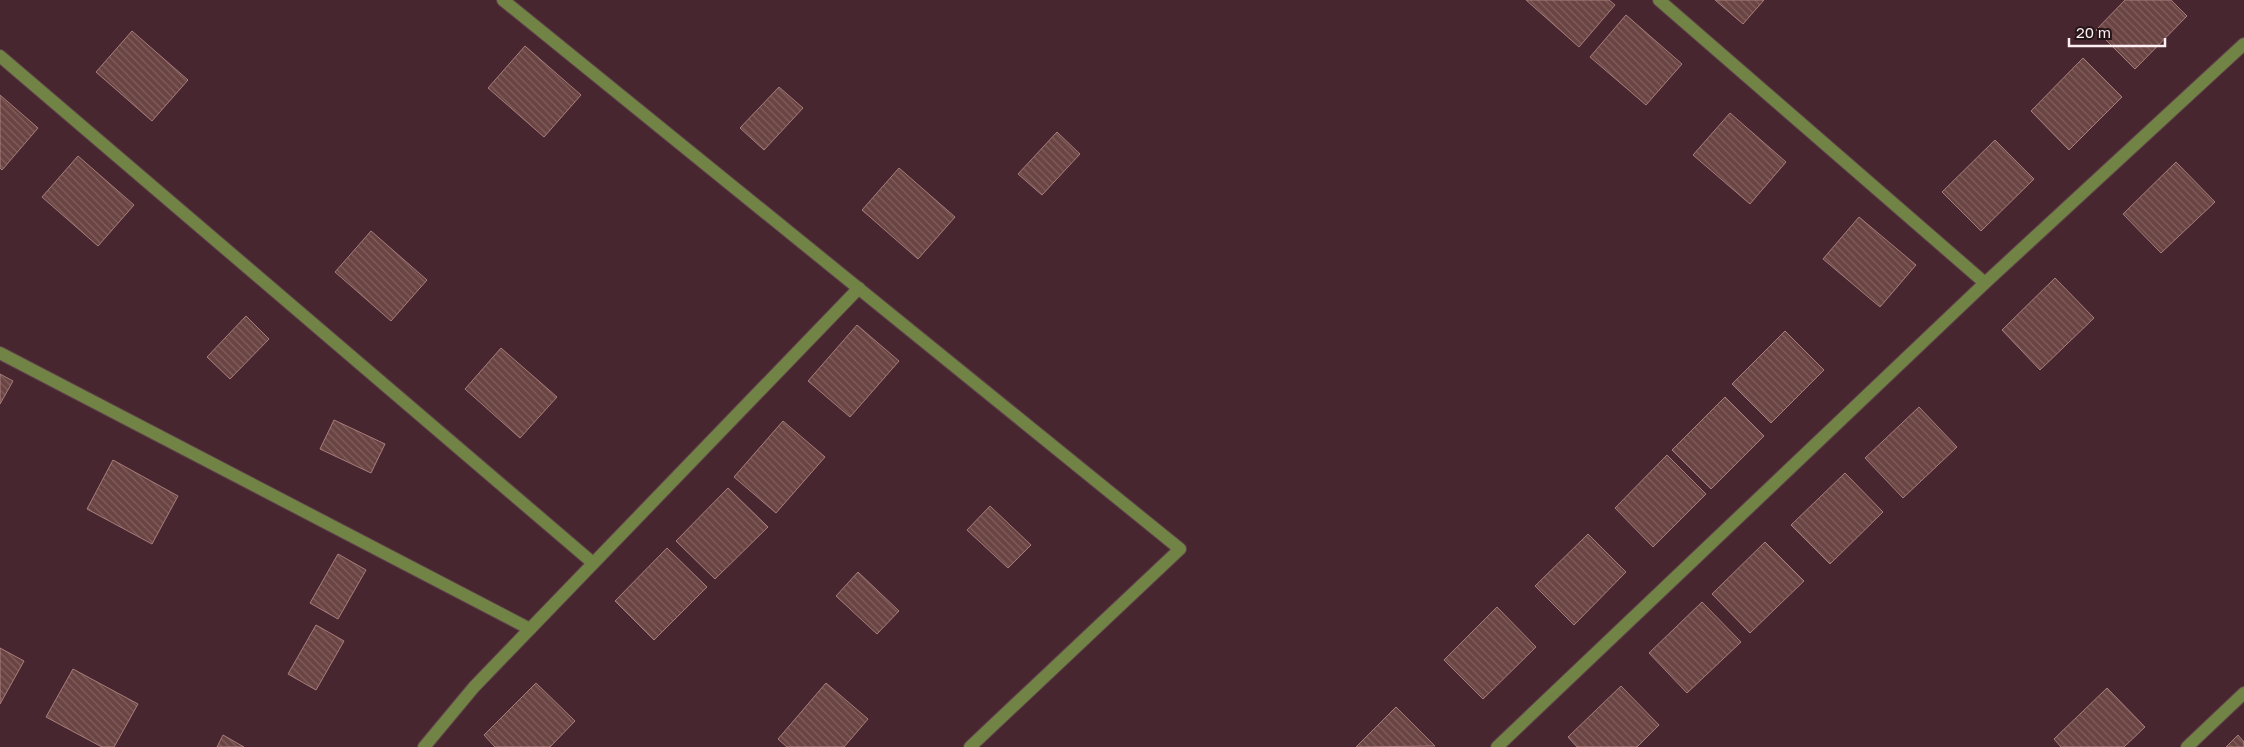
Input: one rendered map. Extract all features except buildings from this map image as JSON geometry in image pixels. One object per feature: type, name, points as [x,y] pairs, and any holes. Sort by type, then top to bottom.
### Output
[{"type":"street","points":[[503,0],[1180,549],[970,747]]},
{"type":"street","points":[[1659,0],[1984,283]]},
{"type":"street","points":[[1497,747],[1984,283],[2244,44]]},
{"type":"street","points":[[0,56],[593,563]]},
{"type":"street","points":[[424,747],[474,687],[859,288]]},
{"type":"street","points":[[0,353],[530,629]]},
{"type":"street","points":[[2187,747],[2244,693]]}]
